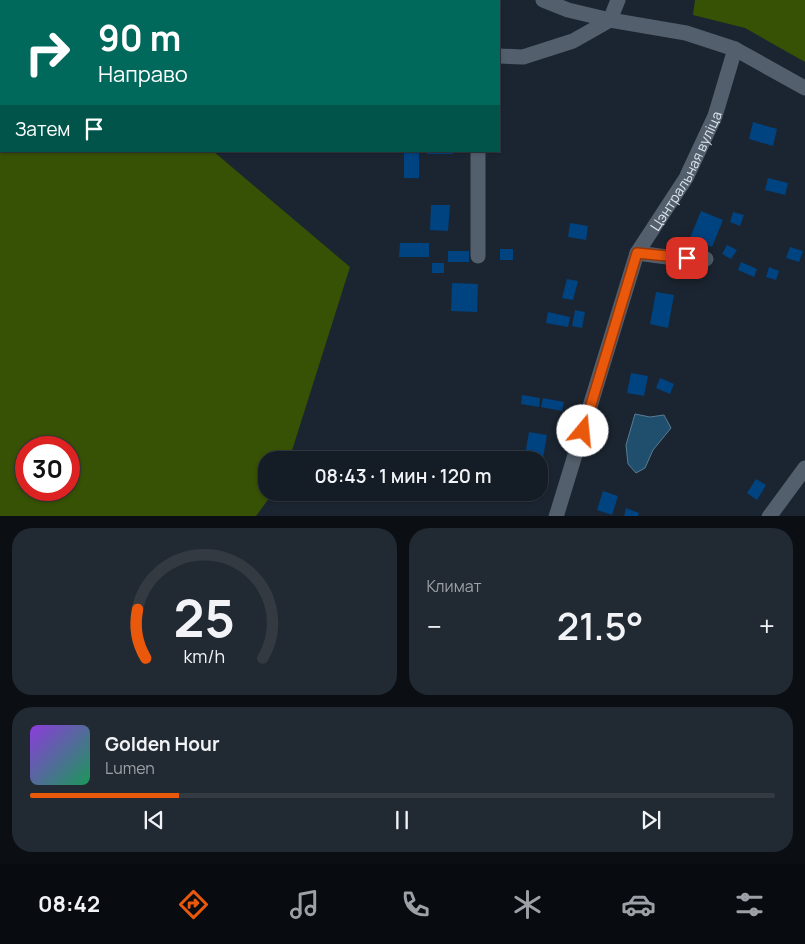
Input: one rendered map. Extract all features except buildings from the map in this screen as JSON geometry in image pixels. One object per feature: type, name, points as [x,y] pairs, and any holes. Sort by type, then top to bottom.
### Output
[{"type":"street","points":[[543,0],[568,10],[610,20],[686,33],[735,49],[805,88]]},
{"type":"street","points":[[500,56],[523,57],[574,41],[610,20],[618,0]]},
{"type":"street","name":"Цэнтральная вуліца","points":[[556,516],[637,253],[686,178],[715,116],[735,49]]},
{"type":"street","points":[[478,152],[478,256]]},
{"type":"street","points":[[637,253],[706,259]]},
{"type":"street","points":[[770,516],[805,468]]},
{"type":"green space","points":[[695,0],[805,0],[805,62],[745,28],[693,15]]},
{"type":"green space","points":[[0,152],[214,152],[350,267],[292,451],[258,451],[258,501],[267,501],[256,516],[0,516]]},
{"type":"water","points":[[635,414],[650,417],[664,415],[671,428],[653,450],[645,468],[636,473],[628,464],[626,445]]},
{"type":"route","points":[[583,431],[637,253],[687,258]]}]
